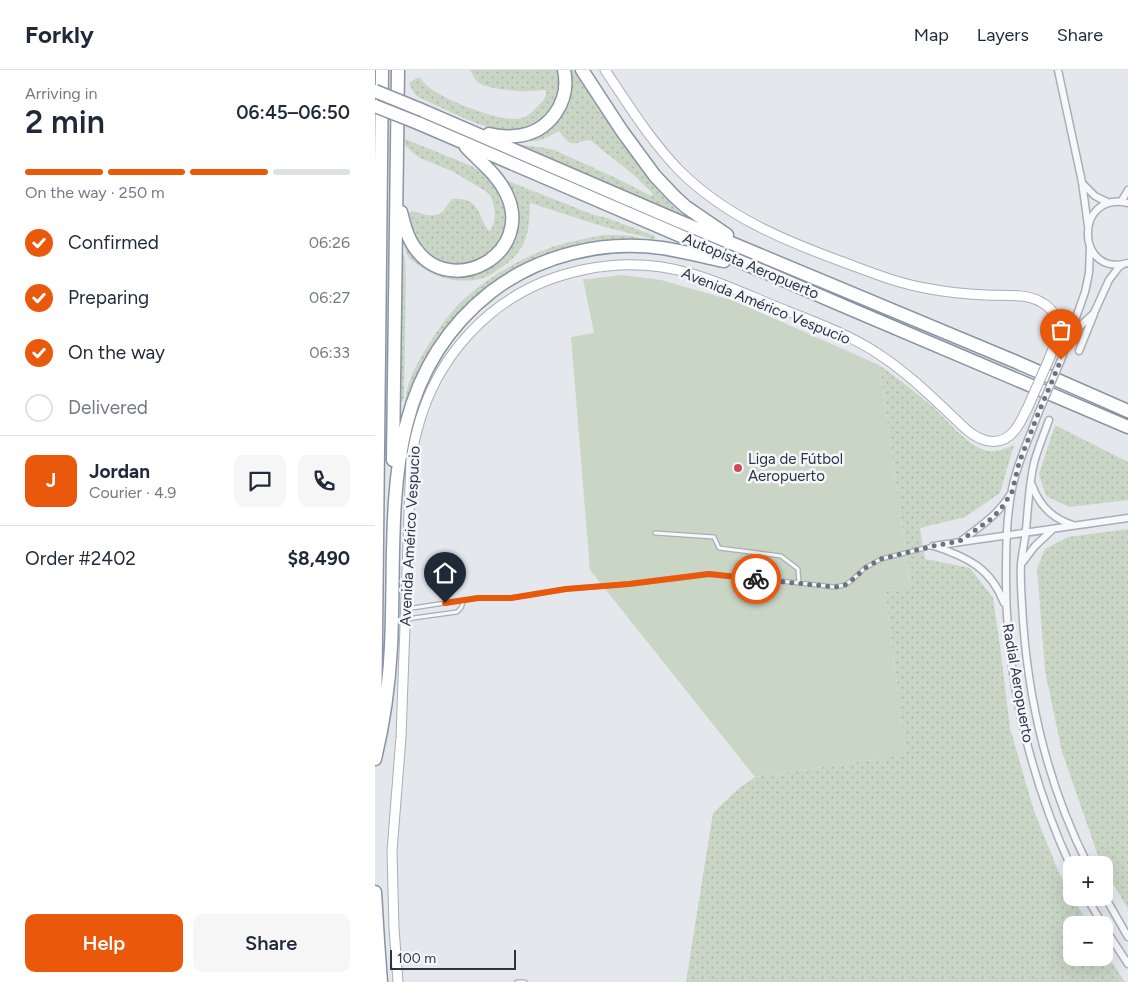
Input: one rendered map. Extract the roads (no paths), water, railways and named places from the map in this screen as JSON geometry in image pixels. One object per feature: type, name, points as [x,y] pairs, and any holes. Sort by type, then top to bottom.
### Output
[{"type":"highway","points":[[375,754],[383,70]]},
{"type":"highway","points":[[395,500],[392,446],[398,70]]},
{"type":"highway","points":[[462,127],[487,134],[508,136],[528,134],[540,128],[554,116],[561,104],[565,89],[564,70]]},
{"type":"highway","points":[[582,70],[644,163],[664,187],[697,215],[755,253]]},
{"type":"highway","name":"Autopista Aeropuerto","points":[[375,91],[1128,411]]},
{"type":"highway","name":"Autopista Aeropuerto","points":[[375,106],[1128,427]]},
{"type":"highway","points":[[397,190],[407,234],[418,252],[427,260],[438,266],[459,270],[473,268],[493,258],[503,247],[509,234],[512,220],[510,204],[506,191],[497,178],[462,142]]},
{"type":"highway","points":[[375,759],[385,712],[390,668],[395,500],[399,460],[406,422],[417,389],[441,345],[460,321],[482,299],[506,281],[532,267],[559,256],[589,249],[619,246],[661,248],[748,265]]},
{"type":"highway","points":[[375,892],[381,982]]},
{"type":"street","name":"Avenida Américo Vespucio","points":[[398,982],[393,928],[392,851],[401,737],[411,460],[419,420],[434,384],[450,357],[477,326],[509,300],[531,288],[570,273],[603,266],[657,266],[695,275],[751,296],[831,330],[878,353],[899,368],[975,436],[986,441],[998,441],[1009,437],[1017,429],[1057,339],[1057,325],[1051,311],[1039,300],[1024,296],[953,292],[903,283],[793,243],[737,215],[693,183],[667,156],[639,120],[605,70]]},
{"type":"street","name":"Radial Aeropuerto","points":[[1058,70],[1082,182],[1088,226],[1087,239],[1090,247],[1089,273],[1085,292],[1061,360],[1017,470],[1006,535],[1006,607],[1015,682],[1028,746],[1051,819],[1067,856]]},
{"type":"street","points":[[1082,182],[1095,196],[1109,203],[1125,203],[1128,190]]},
{"type":"street","points":[[1088,226],[1095,213],[1109,203]]},
{"type":"street","points":[[1090,247],[1099,258],[1106,262],[1126,264]]},
{"type":"street","name":"Radial Aeropuerto","points":[[1079,351],[1109,280],[1119,268],[1126,264]]},
{"type":"street","name":"Radial Aeropuerto","points":[[1066,346],[1077,329],[1094,313]]},
{"type":"street","name":"Radial Aeropuerto","points":[[1049,420],[1035,461],[1031,482],[1021,564],[1021,591],[1026,650],[1043,745],[1058,793],[1084,856]]},
{"type":"street","points":[[1031,482],[1036,495],[1044,507],[1056,517],[1074,526]]},
{"type":"street","name":"Radial Aeropuerto","points":[[960,541],[991,519],[1012,492]]},
{"type":"street","points":[[933,546],[1128,518]]},
{"type":"street","points":[[1021,564],[1035,546],[1054,529]]},
{"type":"street","points":[[933,546],[961,556],[977,566],[996,587],[1006,607]]},
{"type":"street","points":[[1110,906],[1128,937]]},
{"type":"street","points":[[1113,941],[1128,964]]},
{"type":"lane","points":[[655,533],[714,537],[719,548],[781,556],[798,569],[799,583]]},
{"type":"lane","points":[[406,609],[478,598],[511,598],[566,589],[629,584],[709,574],[835,587],[845,585],[865,568],[881,559],[933,546]]},
{"type":"lane","points":[[406,619],[457,612],[464,600]]},
{"type":"lane","points":[[517,982],[525,982]]},
{"type":"place","name":"Liga de Fútbol Aeropuerto","points":[[738,468]]}]
